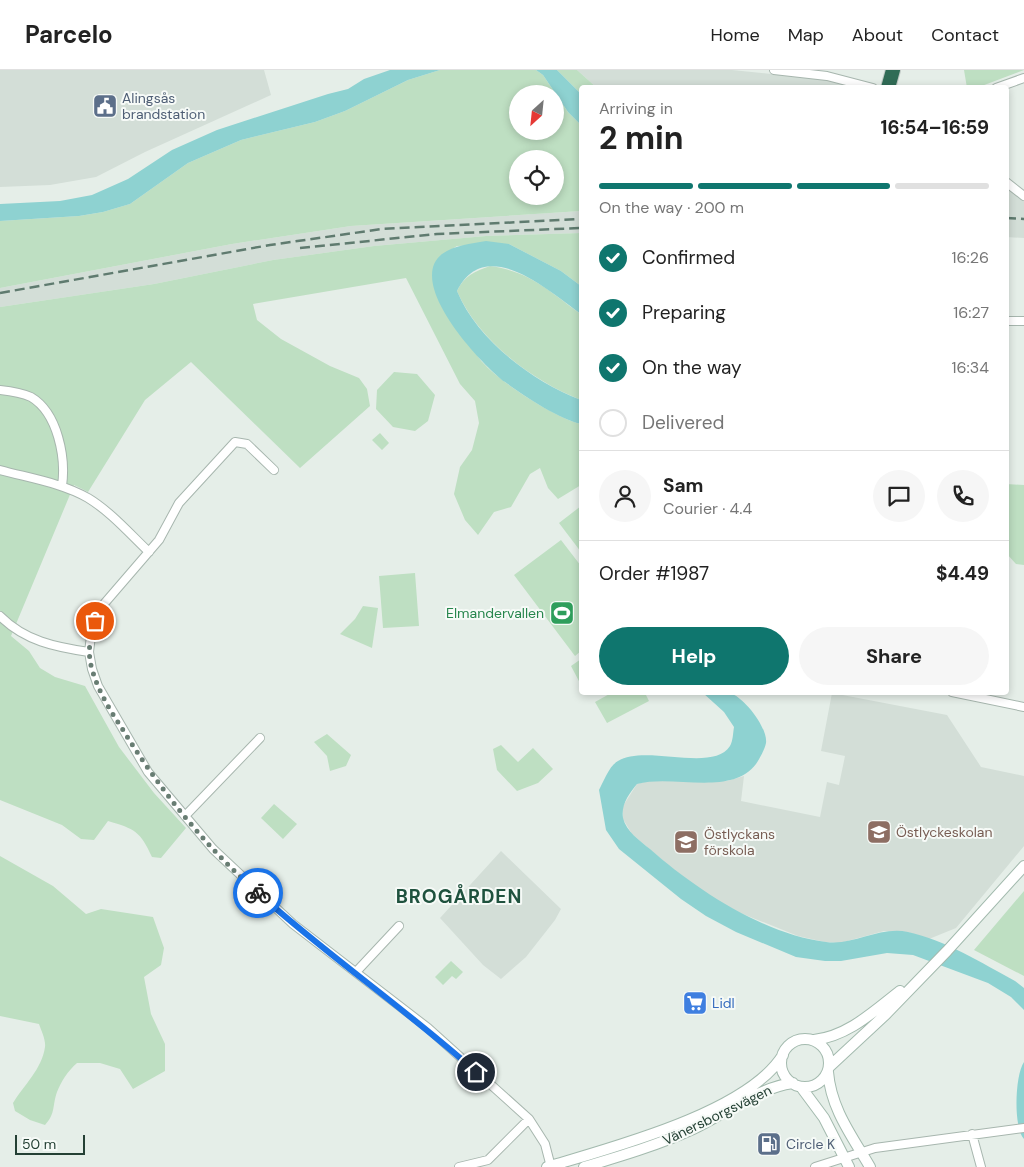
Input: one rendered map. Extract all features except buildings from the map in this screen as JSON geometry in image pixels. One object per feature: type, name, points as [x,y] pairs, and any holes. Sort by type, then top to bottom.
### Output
[{"type":"highway","points":[[889,85],[891,71]]},
{"type":"main road","points":[[797,1085],[808,1087],[820,1082],[828,1070],[886,1014],[960,937],[1024,866]]},
{"type":"main road","points":[[847,1162],[824,1118],[783,1071],[783,1054],[795,1041],[814,1040],[839,1035],[850,1029],[921,976]]},
{"type":"main road","points":[[814,1040],[826,1051],[830,1093],[837,1111],[870,1167]]},
{"type":"main road","name":"Vänersborgsvägen","points":[[549,1167],[646,1137],[696,1116],[739,1094],[778,1062],[783,1054]]},
{"type":"main road","name":"Vänersborgsvägen","points":[[584,1167],[664,1142],[718,1117],[774,1087],[797,1085]]},
{"type":"street","points":[[774,70],[827,76],[862,85]]},
{"type":"street","points":[[1004,85],[1024,78]]},
{"type":"street","points":[[1009,184],[1024,196]]},
{"type":"street","points":[[1009,321],[1024,321]]},
{"type":"street","points":[[0,390],[30,397],[45,409],[59,442],[64,472],[62,486]]},
{"type":"street","points":[[274,470],[247,444],[235,442],[178,503],[166,530],[102,605],[91,636],[88,652],[98,686],[148,772],[213,849],[249,885],[293,924],[428,1028],[528,1119],[545,1144],[549,1167]]},
{"type":"street","points":[[0,470],[62,486],[101,507],[149,552]]},
{"type":"street","points":[[0,616],[23,634],[35,640],[88,652]]},
{"type":"street","points":[[966,695],[1024,707]]},
{"type":"street","points":[[185,816],[260,738]]},
{"type":"street","points":[[356,972],[399,926]]},
{"type":"street","points":[[459,1167],[488,1160],[528,1119]]},
{"type":"street","points":[[815,1167],[847,1162],[861,1152],[972,1134],[1024,1128]]},
{"type":"street","points":[[972,1134],[981,1167]]},
{"type":"shaded area","points":[[0,70],[264,70],[271,95],[145,152],[96,177],[50,185],[0,187]]},
{"type":"shaded area","points":[[577,70],[732,70],[838,81],[851,85],[594,85]]},
{"type":"shaded area","points":[[1009,186],[1024,197],[1024,238],[1009,237]]},
{"type":"shaded area","points":[[579,211],[579,233],[486,236],[374,246],[273,260],[154,284],[0,307],[0,288],[232,244],[351,226]]},
{"type":"shaded area","name":"Östlyckeskolan","points":[[832,695],[842,695],[947,715],[981,767],[1024,776],[1024,846],[956,928],[929,939],[907,932],[884,931],[840,943],[825,942],[798,936],[738,912],[708,895],[674,870],[632,834],[623,819],[623,806],[637,784],[650,780],[727,781],[744,776],[741,801],[820,817],[827,782],[839,785],[845,756],[821,751]]},
{"type":"shaded area","points":[[501,851],[561,909],[555,920],[526,957],[501,979],[483,965],[440,918]]},
{"type":"green space","points":[[440,70],[536,70],[543,75],[550,85],[509,85],[509,140],[564,140],[564,106],[579,123],[579,211],[351,226],[232,244],[0,288],[0,221],[79,216],[103,212],[130,204],[188,163],[241,140],[315,122],[345,111],[408,80]]},
{"type":"green space","points":[[557,70],[577,70],[594,85],[579,85],[579,92]]},
{"type":"green space","points":[[964,70],[1024,70],[984,85],[966,85]]},
{"type":"green space","points":[[579,233],[579,284],[561,271],[509,244],[457,246],[441,256],[432,274],[466,339],[487,367],[527,397],[557,415],[579,423],[579,486],[558,499],[548,488],[540,468],[530,474],[511,507],[494,512],[478,535],[465,520],[454,494],[460,467],[472,450],[479,423],[475,401],[460,384],[406,278],[253,304],[257,320],[281,339],[330,366],[359,378],[367,389],[370,406],[300,468],[191,362],[145,400],[88,492],[74,485],[11,636],[29,651],[40,668],[55,677],[85,686],[119,747],[154,793],[186,828],[161,858],[152,857],[140,836],[125,826],[108,821],[94,840],[81,839],[62,825],[0,800],[0,307],[154,284],[273,260],[374,246],[486,236]]},
{"type":"green space","points":[[490,266],[517,273],[549,290],[579,312],[579,399],[544,382],[508,357],[478,326],[466,309],[457,291],[463,281]]},
{"type":"green space","points":[[394,372],[417,374],[435,395],[428,421],[415,431],[393,427],[376,409],[377,390]]},
{"type":"green space","points":[[380,433],[389,443],[382,450],[372,440]]},
{"type":"green space","points":[[1009,484],[1024,485],[1024,565],[1016,564],[1009,556]]},
{"type":"green space","points":[[579,508],[579,549],[559,523]]},
{"type":"green space","name":"Elmandervallen","points":[[561,540],[579,563],[579,653],[575,656],[514,575]]},
{"type":"green space","points":[[415,573],[419,626],[383,628],[379,576]]},
{"type":"green space","points":[[363,606],[378,608],[372,648],[340,634],[355,619]]},
{"type":"green space","points":[[579,660],[579,681],[571,666]]},
{"type":"green space","points":[[608,695],[646,695],[649,701],[607,723],[595,702]]},
{"type":"green space","points":[[327,734],[351,755],[346,766],[330,771],[327,756],[314,742]]},
{"type":"green space","points":[[501,745],[518,762],[533,748],[553,769],[538,783],[517,791],[497,770],[493,749]]},
{"type":"green space","points":[[274,804],[297,824],[283,839],[261,818]]},
{"type":"green space","points":[[0,856],[53,886],[86,914],[101,909],[153,917],[164,948],[161,965],[144,977],[151,1014],[165,1044],[165,1071],[133,1089],[120,1069],[100,1063],[77,1063],[61,1084],[52,1113],[45,1125],[30,1120],[15,1111],[13,1103],[36,1070],[43,1055],[45,1044],[39,1024],[0,1016]]},
{"type":"green space","points":[[1024,891],[1024,976],[974,950]]},
{"type":"green space","points":[[451,961],[463,972],[456,979],[452,976],[443,985],[435,977]]},
{"type":"water","points":[[390,70],[440,70],[408,80],[345,111],[315,122],[241,140],[188,163],[130,204],[103,212],[79,216],[0,221],[0,204],[60,201],[92,195],[128,179],[172,150],[217,130],[348,89],[364,79]]},
{"type":"water","points":[[536,70],[557,70],[579,92],[579,123],[564,106],[564,85],[550,85],[543,75]]},
{"type":"water","points":[[486,241],[509,244],[561,271],[579,284],[579,312],[536,282],[518,272],[501,267],[484,267],[469,274],[457,291],[466,309],[478,326],[508,357],[544,382],[579,399],[579,423],[542,406],[505,382],[480,358],[451,322],[439,302],[433,284],[433,267],[442,254],[468,244]]},
{"type":"water","points":[[705,695],[734,695],[742,700],[754,714],[766,737],[762,754],[756,764],[745,774],[732,780],[701,783],[667,781],[637,784],[623,808],[625,823],[634,835],[668,864],[709,894],[755,920],[803,938],[826,942],[847,941],[897,931],[936,940],[1015,981],[1024,988],[1024,1010],[1011,997],[988,983],[913,955],[887,953],[841,961],[796,957],[736,932],[706,916],[681,899],[619,849],[606,830],[599,790],[609,770],[618,761],[644,755],[694,758],[721,754],[730,746],[734,727],[724,712]]},
{"type":"water","points":[[1024,1062],[1024,1139],[1018,1124],[1016,1101],[1019,1078]]},
{"type":"railway","points":[[1009,218],[1024,219]]},
{"type":"railway","points":[[0,293],[270,245],[382,229],[579,219]]},
{"type":"railway","points":[[300,248],[437,234],[579,228]]},
{"type":"way so far","points":[[95,621],[88,652],[98,686],[116,719],[148,772],[213,849],[258,893]]},
{"type":"place","name":"Alingsås brandstation","points":[[105,106]]},
{"type":"place","name":"Elmandervallen","points":[[562,613]]},
{"type":"place","name":"Östlyckeskolan","points":[[879,832]]},
{"type":"place","name":"Östlyckans förskola","points":[[686,842]]},
{"type":"place","name":"Lidl","points":[[695,1003]]},
{"type":"place","name":"Circle K","points":[[769,1144]]},
{"type":"district","name":"BROGÅRDEN","points":[[459,896]]},
{"type":"route","points":[[258,893],[300,930],[428,1028],[476,1072]]}]
